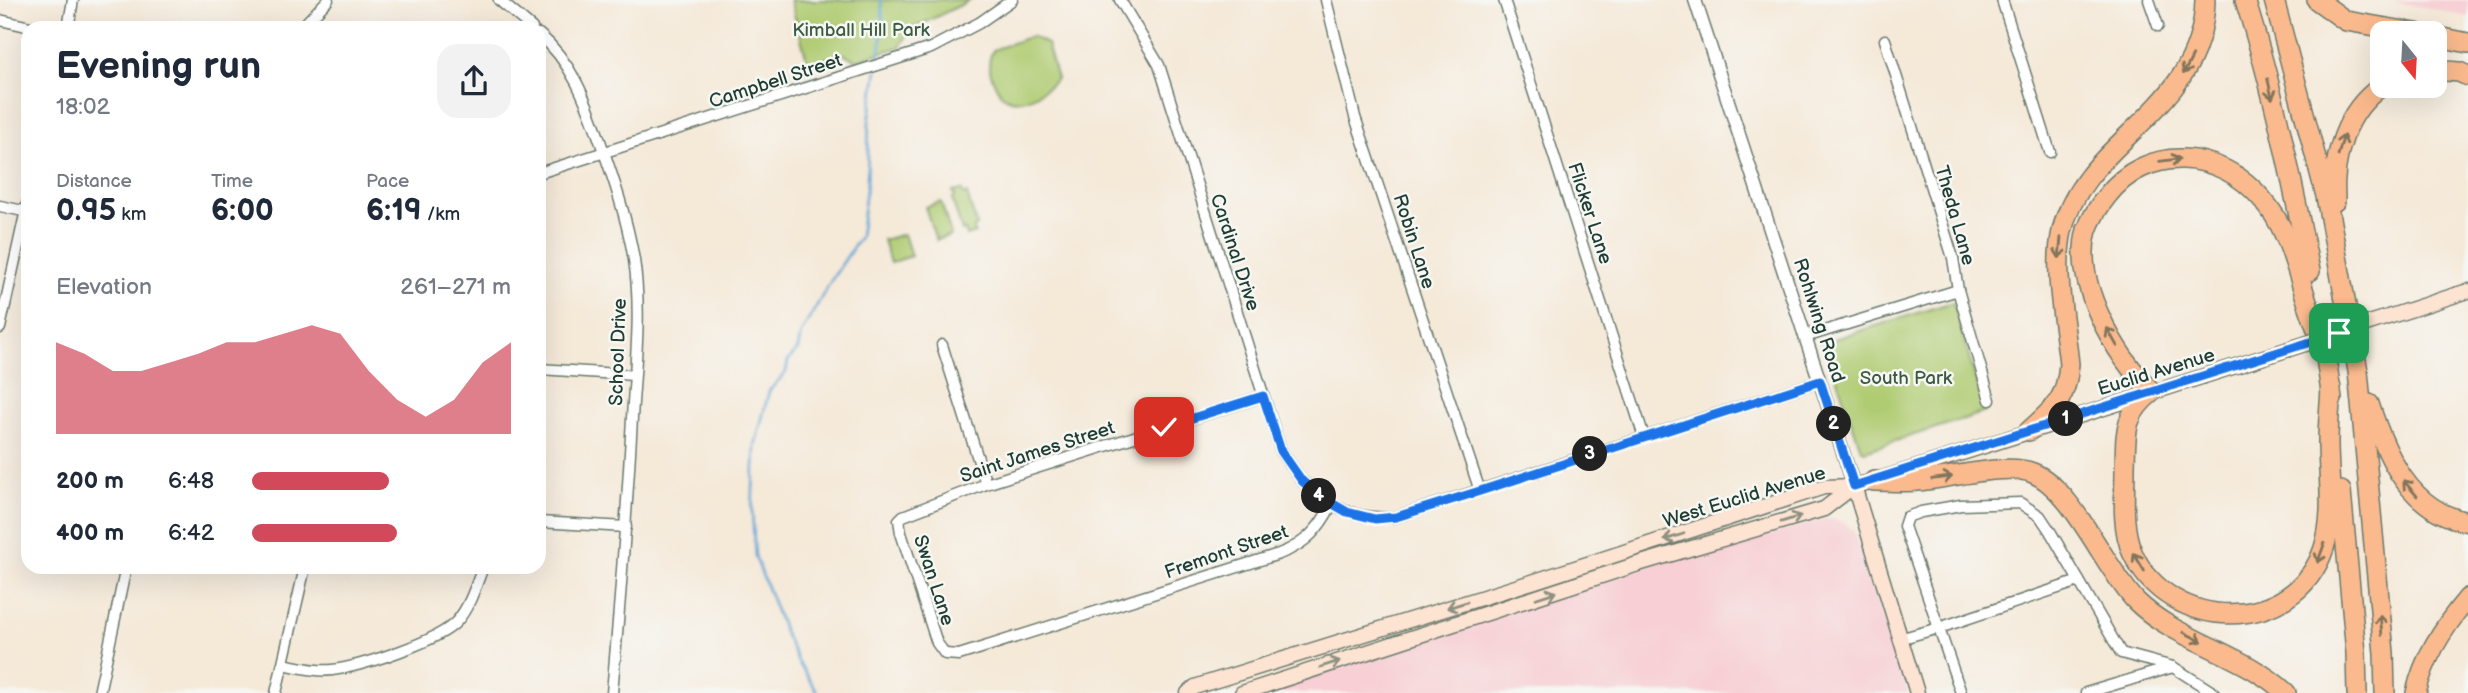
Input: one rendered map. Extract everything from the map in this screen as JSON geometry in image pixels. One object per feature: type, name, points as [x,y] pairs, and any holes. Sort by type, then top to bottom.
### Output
[{"type":"highway","points":[[2029,431],[2056,405],[2064,394],[2068,378],[2059,262],[2062,229],[2073,201],[2095,172],[2161,105],[2179,80],[2201,38],[2205,0]]},
{"type":"highway","points":[[2245,0],[2258,41],[2298,209],[2331,388],[2356,653],[2357,693]]},
{"type":"highway","points":[[2274,0],[2326,196],[2358,371],[2384,653],[2385,693]]},
{"type":"highway","points":[[2317,0],[2346,21],[2370,25]]},
{"type":"highway","points":[[2447,39],[2468,43]]},
{"type":"highway","points":[[2447,71],[2468,76]]},
{"type":"highway","points":[[2339,261],[2334,186],[2342,138],[2356,111],[2370,95]]},
{"type":"highway","points":[[2325,351],[2281,226],[2262,198],[2237,175],[2207,162],[2179,159],[2150,163],[2126,177],[2102,202],[2088,229],[2084,252],[2086,280],[2091,296],[2127,363],[2152,392],[2131,413],[2126,428],[2124,513],[2130,545],[2142,569],[2167,595],[2194,610],[2224,614],[2256,610],[2281,599],[2308,578],[2324,547],[2329,525],[2331,482],[2328,443],[2331,388]]},
{"type":"highway","points":[[2358,371],[2376,426],[2404,481],[2427,505],[2449,517],[2468,522]]},
{"type":"highway","points":[[1874,481],[1917,481],[2009,469],[2033,472],[2061,494],[2124,586],[2144,608],[2258,672],[2286,693]]},
{"type":"highway","points":[[2416,693],[2420,672],[2441,633],[2468,598]]},
{"type":"main road","name":"Euclid Avenue","points":[[1854,486],[2468,291]]},
{"type":"main road","name":"Rohlwing Road","points":[[1854,486],[1917,693]]},
{"type":"main road","name":"West Euclid Avenue","points":[[1188,693],[1204,684],[1547,578],[1824,487],[1854,486]]},
{"type":"main road","name":"West Euclid Avenue","points":[[1242,693],[1638,564],[1824,509],[1854,486]]},
{"type":"street","points":[[70,21],[74,0]]},
{"type":"street","points":[[309,21],[328,0]]},
{"type":"street","points":[[499,0],[524,21]]},
{"type":"street","name":"Campbell Street","points":[[546,171],[931,48],[979,23],[1012,0]]},
{"type":"street","name":"Cardinal Drive","points":[[1120,0],[1159,65],[1281,451],[1302,481],[1332,504]]},
{"type":"street","name":"Robin Lane","points":[[1326,0],[1355,117],[1480,491]]},
{"type":"street","name":"Flicker Lane","points":[[1504,0],[1644,436]]},
{"type":"street","name":"Rohlwing Road","points":[[1695,0],[1854,486]]},
{"type":"street","points":[[2002,0],[2050,152]]},
{"type":"street","points":[[2149,0],[2158,26]]},
{"type":"street","points":[[0,20],[21,25]]},
{"type":"street","name":"Theda Lane","points":[[1885,40],[1953,258],[1958,290],[1990,400]]},
{"type":"street","name":"School Drive","points":[[546,42],[568,68],[586,100],[626,222],[634,261],[638,305],[626,527],[612,693]]},
{"type":"street","points":[[0,206],[21,208]]},
{"type":"street","points":[[0,328],[21,235]]},
{"type":"street","points":[[1805,337],[1958,290]]},
{"type":"street","points":[[942,345],[986,484]]},
{"type":"street","points":[[546,369],[634,375]]},
{"type":"street","points":[[1332,504],[1347,512],[1375,519],[1396,517],[1820,381]]},
{"type":"street","name":"Saint James Street","points":[[903,516],[986,484],[1263,396]]},
{"type":"street","points":[[1961,693],[1904,526],[1907,517],[1921,512],[1961,505],[2020,503],[2040,516],[2066,555],[2121,653],[2173,667],[2214,693]]},
{"type":"street","name":"Fremont Street","points":[[946,653],[959,655],[1289,551],[1315,532],[1332,504]]},
{"type":"street","name":"Swan Lane","points":[[903,516],[899,520],[901,533],[937,643],[946,653]]},
{"type":"street","points":[[546,522],[626,527]]},
{"type":"street","points":[[99,693],[124,574]]},
{"type":"street","points":[[276,693],[303,574]]},
{"type":"street","points":[[283,664],[331,670],[427,641],[446,631],[459,619],[480,574]]},
{"type":"street","points":[[1899,639],[2079,581]]},
{"type":"street","points":[[2086,693],[2173,667]]},
{"type":"shaded area","points":[[2389,0],[2468,0],[2468,17]]},
{"type":"shaded area","points":[[1827,518],[1844,523],[1854,531],[1908,693],[1259,693],[1673,558]]},
{"type":"green space","name":"Kimball Hill Park","points":[[790,0],[971,0],[911,29],[900,47],[856,60],[844,54],[808,63]]},
{"type":"green space","points":[[1031,36],[1047,44],[1057,79],[1024,100],[1007,98],[992,78],[989,66],[991,54],[993,50]]},
{"type":"green space","points":[[962,190],[964,195],[967,194],[977,226],[974,228],[975,233],[967,236],[965,230],[962,231],[952,199],[955,197],[953,192]]},
{"type":"green space","points":[[941,202],[951,235],[936,240],[925,207]]},
{"type":"green space","points":[[904,234],[911,256],[890,263],[883,240]]},
{"type":"green space","name":"South Park","points":[[1953,302],[1985,412],[1865,451],[1861,449],[1824,342]]},
{"type":"waterway","points":[[879,60],[883,24],[881,0]]},
{"type":"waterway","points":[[818,693],[786,637],[755,556],[752,511],[755,446],[769,391],[786,372],[788,361],[798,349],[801,333],[860,237],[867,182],[869,122],[877,70]]},
{"type":"route","points":[[1164,427],[1263,396],[1281,451],[1302,481],[1321,497],[1347,512],[1375,519],[1396,517],[1480,491],[1820,381],[1854,486],[2339,333]]}]
